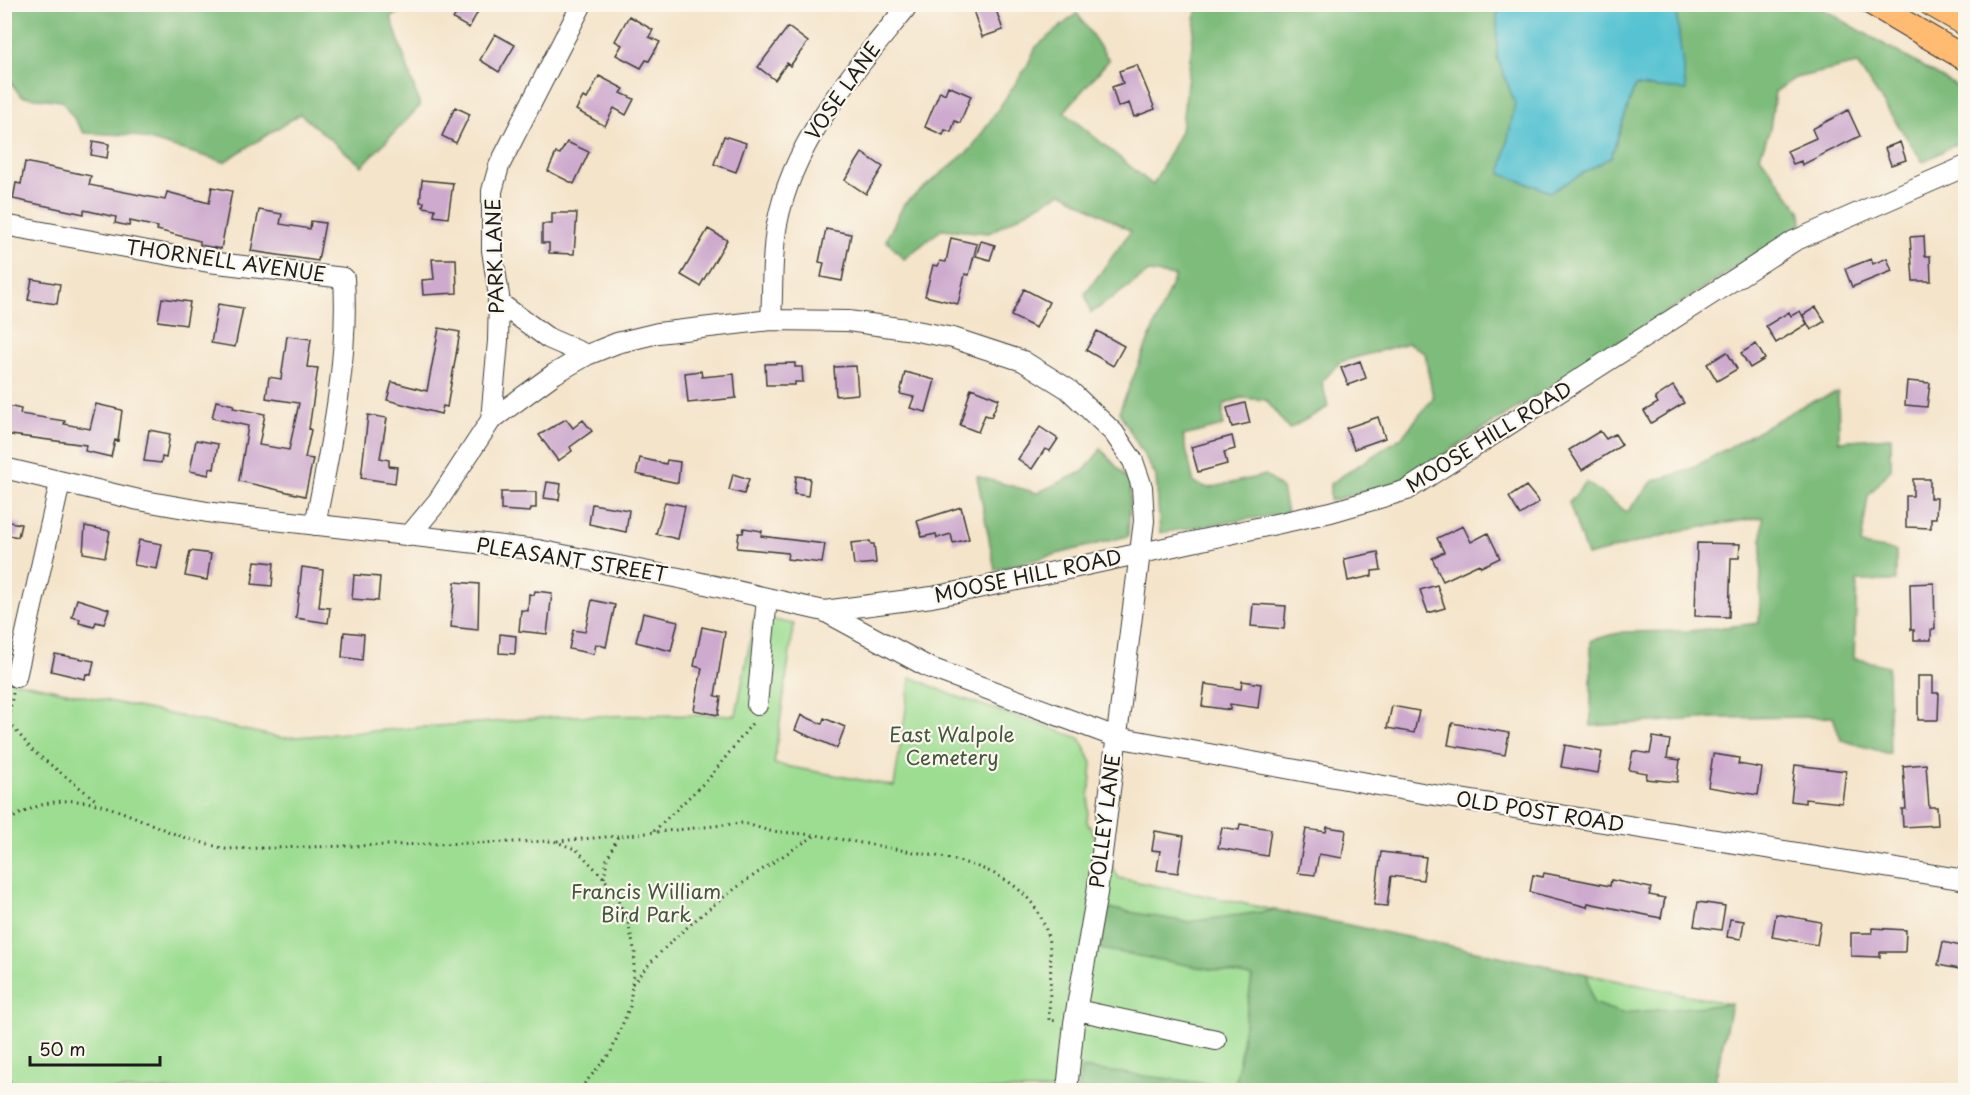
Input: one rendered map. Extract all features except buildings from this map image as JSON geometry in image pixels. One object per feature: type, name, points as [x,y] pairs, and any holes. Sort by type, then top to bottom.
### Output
[{"type":"main road","points":[[1873,4],[1965,58]]},
{"type":"main road","points":[[1931,4],[1965,24]]},
{"type":"street","name":"PARK LANE","points":[[491,420],[498,341],[498,302],[492,250],[492,191],[499,166],[582,4]]},
{"type":"street","name":"VOSE LANE","points":[[771,320],[776,224],[790,177],[808,137],[858,67],[905,9]]},
{"type":"street","name":"MOOSE HILL ROAD","points":[[824,611],[932,597],[1331,513],[1407,490],[1794,241],[1965,166]]},
{"type":"street","name":"THORNELL AVENUE","points":[[4,225],[209,262],[344,278],[346,311],[337,411],[315,525]]},
{"type":"street","points":[[498,302],[548,338],[586,355]]},
{"type":"street","name":"POLLEY LANE","points":[[491,420],[554,374],[586,355],[617,343],[658,333],[771,320],[848,321],[952,338],[1023,361],[1068,389],[1114,433],[1133,461],[1143,487],[1142,551],[1097,893],[1075,1016],[1067,1090]]},
{"type":"street","points":[[409,536],[438,501],[491,420]]},
{"type":"street","name":"PLEASANT STREET","points":[[4,468],[138,500],[315,525],[538,550],[824,611],[928,667],[1116,737]]},
{"type":"street","points":[[16,677],[60,483]]},
{"type":"street","points":[[757,705],[767,598]]},
{"type":"street","name":"OLD POST ROAD","points":[[1116,737],[1422,793],[1965,880]]},
{"type":"street","points":[[1075,1016],[1216,1040]]},
{"type":"path","points":[[4,743],[16,677]]},
{"type":"path","points":[[652,832],[691,798],[733,750],[754,720],[757,705]]},
{"type":"path","points":[[8,721],[33,751],[99,802],[178,835],[225,849],[554,841],[743,823],[770,831],[816,835],[972,863],[1001,877],[1021,892],[1036,909],[1047,934],[1050,965],[1048,1020],[1075,1016]]},
{"type":"path","points":[[4,824],[22,811],[64,800],[99,802]]},
{"type":"path","points":[[631,985],[651,961],[744,880],[816,835]]},
{"type":"path","points":[[604,878],[607,859],[618,836]]},
{"type":"path","points":[[554,841],[577,850],[604,878],[617,898],[628,922],[635,953],[630,1006],[611,1052],[580,1090],[573,1090]]},
{"type":"path","points":[[4,1078],[26,1090]]},
{"type":"green space","points":[[5,4],[412,5],[391,17],[420,106],[362,166],[300,114],[224,162],[132,135],[84,133],[62,101],[21,96],[5,75]]},
{"type":"green space","points":[[1197,5],[1816,5],[1965,91],[1965,139],[1923,162],[1857,64],[1795,78],[1775,92],[1770,129],[1760,156],[1801,212],[1802,225],[1401,482],[1330,501],[1330,484],[1402,437],[1433,398],[1425,353],[1408,343],[1340,362],[1322,382],[1328,407],[1289,429],[1266,400],[1241,398],[1223,405],[1223,426],[1183,436],[1194,483],[1209,488],[1266,475],[1282,489],[1287,513],[1160,533],[1156,476],[1119,412],[1175,276],[1149,272],[1091,313],[1085,294],[1131,231],[1062,192],[989,233],[942,229],[904,259],[886,240],[904,204],[972,148],[1026,68],[1036,47],[1077,13],[1109,60],[1064,112],[1153,185],[1181,131]]},
{"type":"green space","points":[[1838,392],[1839,441],[1891,437],[1891,469],[1868,496],[1861,545],[1896,551],[1896,581],[1857,581],[1854,658],[1888,666],[1890,754],[1841,740],[1833,717],[1714,718],[1591,726],[1591,640],[1623,632],[1690,631],[1759,623],[1763,517],[1685,530],[1587,556],[1569,503],[1586,482],[1627,512],[1653,481],[1689,470],[1804,405]]},
{"type":"green space","points":[[1101,449],[1131,483],[1128,536],[995,570],[977,476],[1037,493],[1084,471]]},
{"type":"green space","name":"Francis William Bird Park","points":[[755,616],[794,624],[774,764],[894,786],[911,677],[952,695],[1080,738],[1092,763],[1087,822],[1119,878],[1731,1004],[1713,1090],[5,1090],[4,679],[282,738],[568,716],[736,715]]},
{"type":"green space","points":[[1107,908],[1187,922],[1276,910],[1587,974],[1593,1003],[1621,1013],[1731,1004],[1713,1090],[1079,1090],[1081,1068],[1235,1087],[1252,977],[1100,949]]},
{"type":"water","points":[[1513,4],[1670,5],[1676,11],[1686,90],[1635,86],[1611,157],[1551,192],[1501,174],[1515,103],[1497,57],[1497,13]]},
{"type":"park label","name":"East Walpole Cemetery","points":[[952,746]]}]
